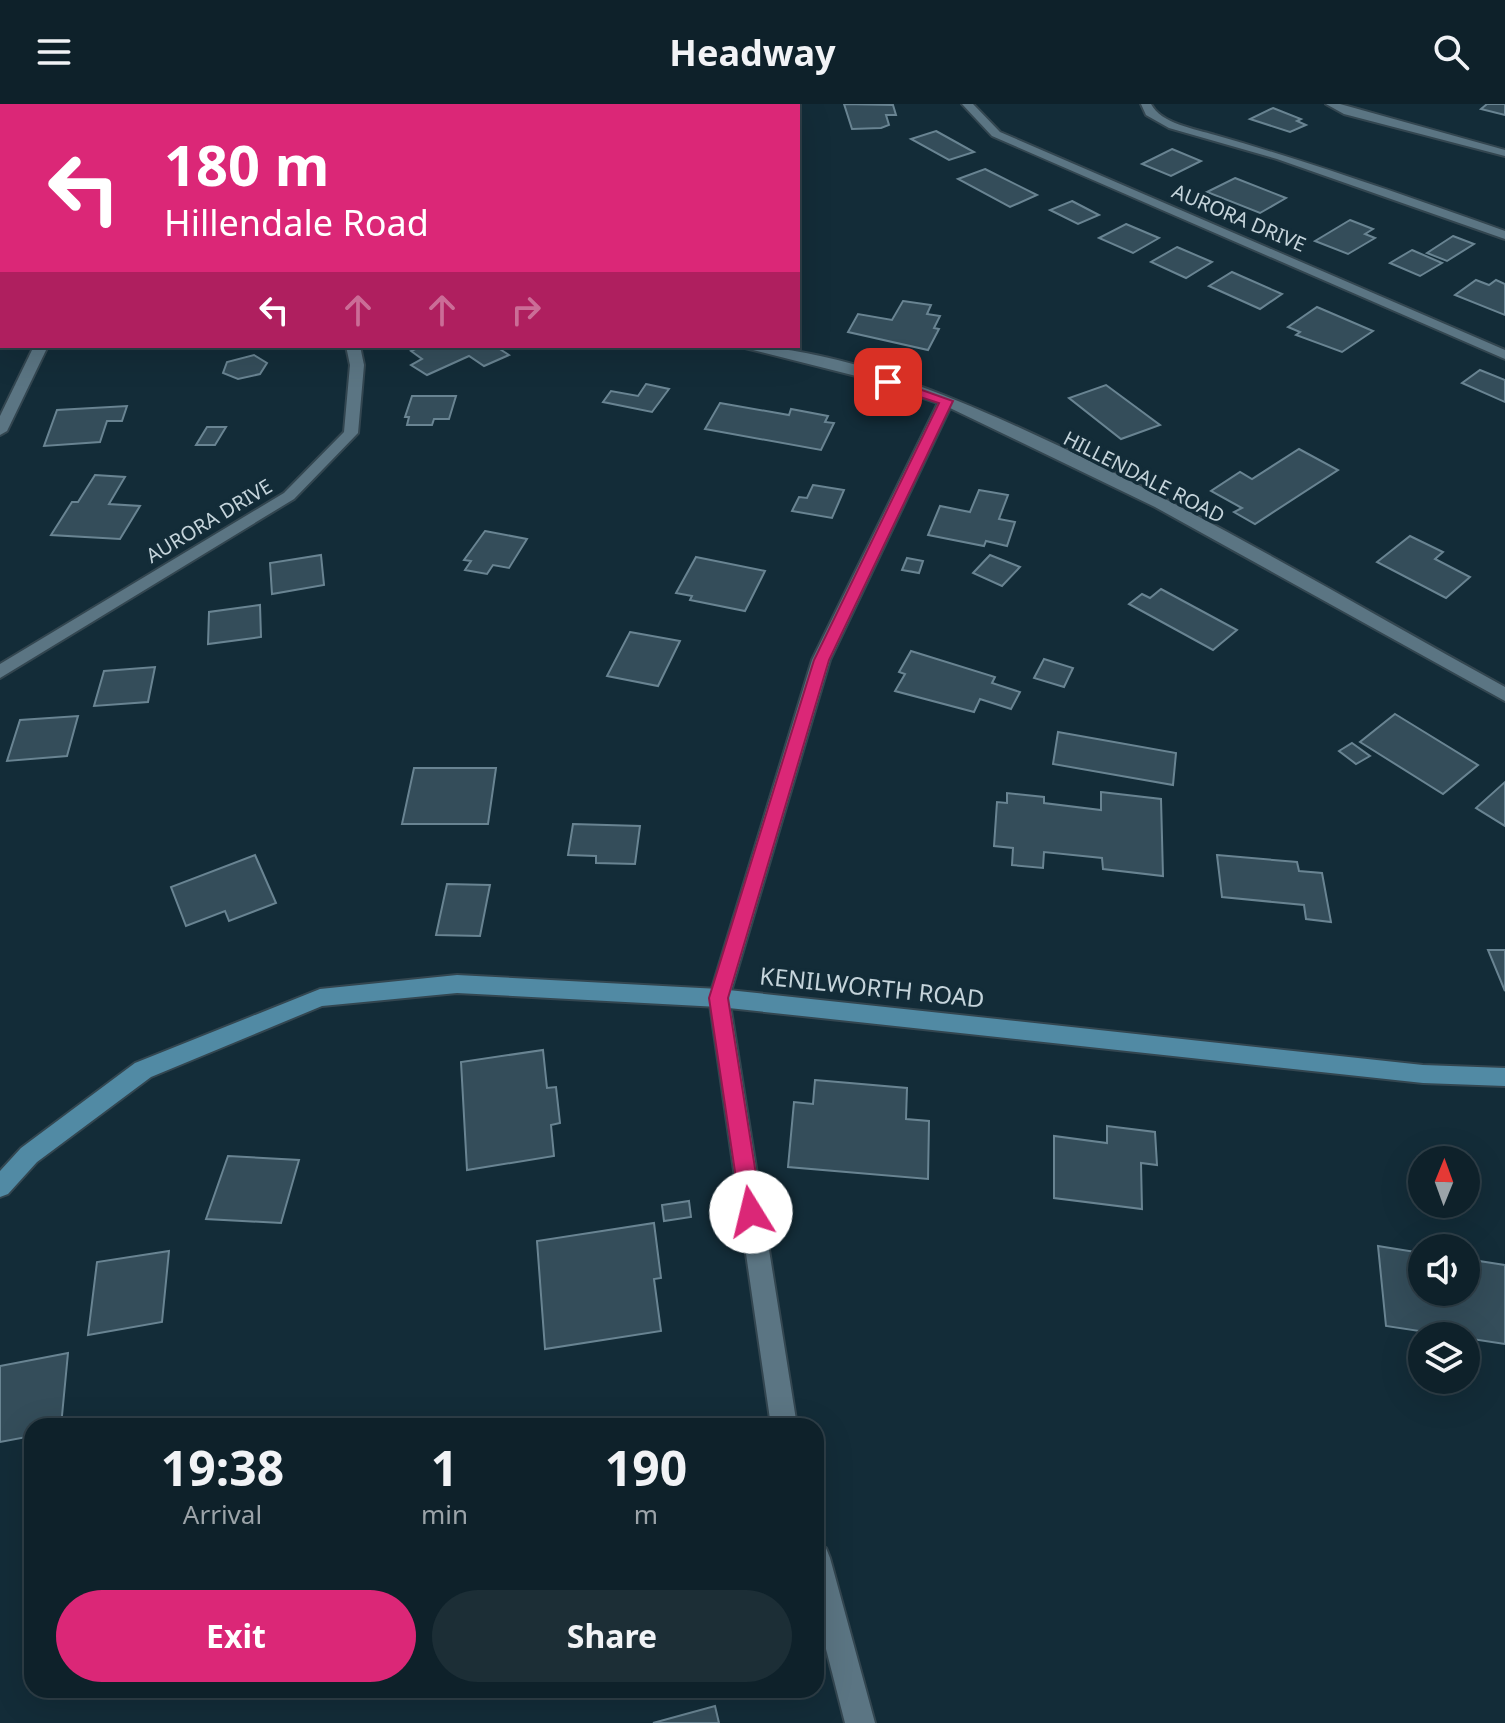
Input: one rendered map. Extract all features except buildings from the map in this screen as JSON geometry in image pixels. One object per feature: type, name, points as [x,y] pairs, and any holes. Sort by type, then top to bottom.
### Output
[{"type":"street","name":"AURORA DRIVE","points":[[967,104],[996,134],[1505,355]]},
{"type":"street","points":[[1146,104],[1150,113],[1173,126],[1281,157],[1505,235]]},
{"type":"street","points":[[1331,104],[1348,112],[1505,153]]},
{"type":"street","points":[[0,431],[40,348]]},
{"type":"street","name":"AURORA DRIVE","points":[[0,672],[289,496],[351,433],[357,365],[353,348]]},
{"type":"street","name":"HILLENDALE ROAD","points":[[754,348],[829,363],[946,401],[1125,486],[1505,695]]},
{"type":"street","points":[[783,1418],[719,998],[821,660],[946,401]]},
{"type":"street","name":"KENILWORTH ROAD","points":[[0,1187],[29,1155],[143,1070],[320,998],[457,984],[719,998],[1423,1074],[1505,1077]]},
{"type":"street","points":[[824,1588],[860,1723]]},
{"type":"route","points":[[751,1212],[719,998],[821,660],[946,401],[888,382]]}]
